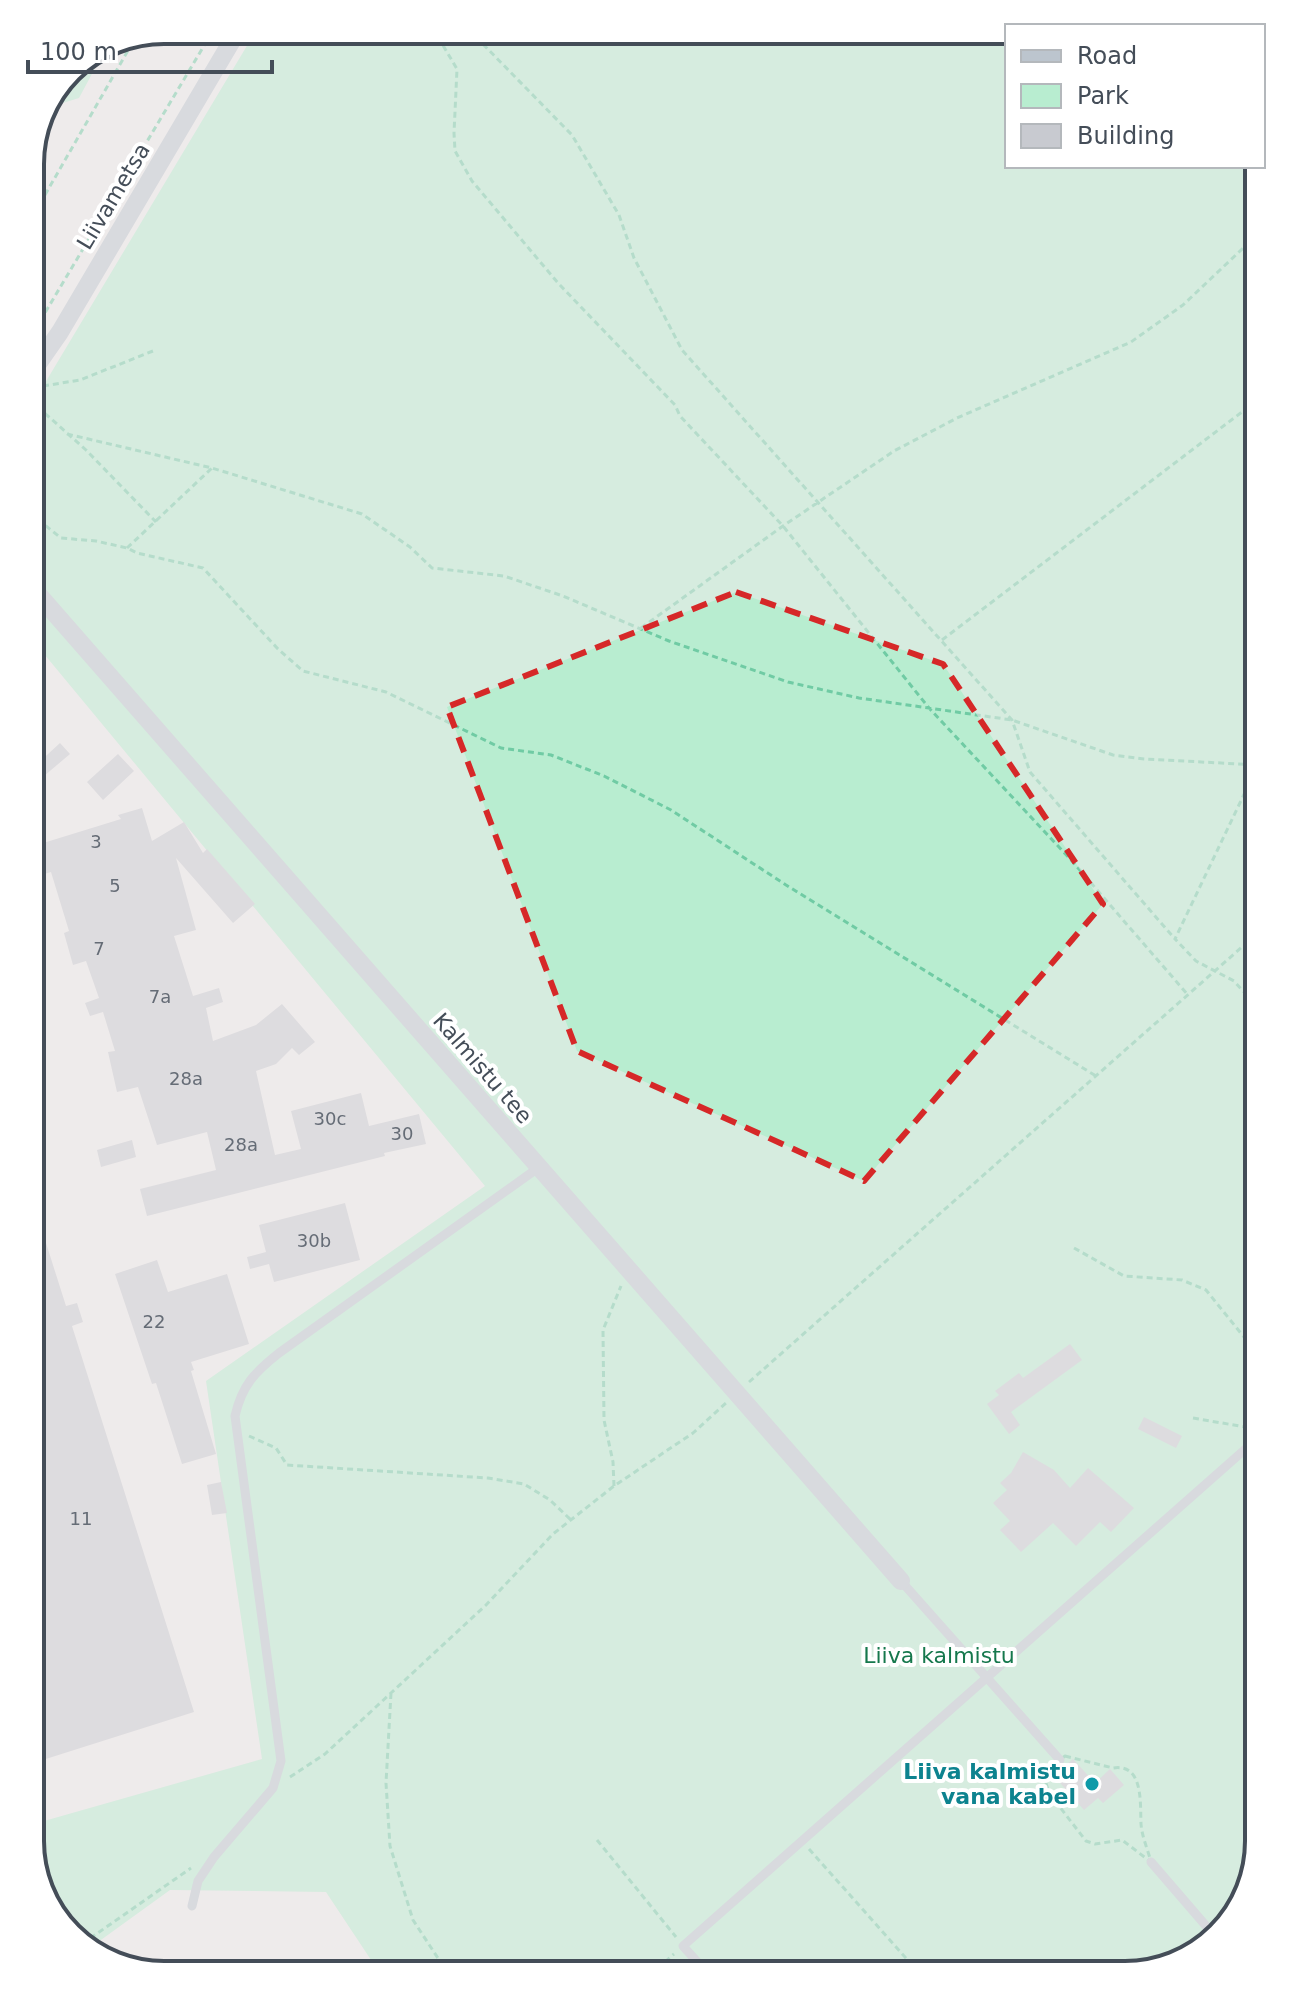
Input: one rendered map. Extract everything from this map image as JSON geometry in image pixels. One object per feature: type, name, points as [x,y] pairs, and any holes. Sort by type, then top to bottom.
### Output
[{"type":"street","name":"Liivametsa","points":[[44,361],[230,44]]},
{"type":"street","name":"Kalmistu tee","points":[[44,600],[901,1581]]},
{"type":"lane","points":[[192,1906],[198,1881],[214,1857],[273,1788],[281,1761],[237,1434],[235,1416],[239,1395],[256,1371],[538,1168]]},
{"type":"lane","points":[[696,1961],[683,1946],[1245,1449]]},
{"type":"lane","points":[[901,1581],[1060,1760]]},
{"type":"lane","points":[[1151,1862],[1208,1928]]},
{"type":"path","points":[[44,314],[205,44]]},
{"type":"path","points":[[442,44],[457,69],[455,151],[472,181],[558,283],[675,405],[680,416],[783,526],[929,708],[1072,861],[1188,995]]},
{"type":"path","points":[[483,44],[572,135],[619,215],[634,258],[682,350],[1012,720],[1030,772],[1175,939],[1196,961],[1234,981],[1245,993]]},
{"type":"path","points":[[44,197],[128,50]]},
{"type":"path","points":[[641,628],[894,451],[944,425],[1131,342],[1183,305],[1245,246]]},
{"type":"path","points":[[44,381],[80,380],[153,351]]},
{"type":"path","points":[[942,640],[1245,410]]},
{"type":"path","points":[[44,413],[156,522]]},
{"type":"path","points":[[67,434],[212,468],[362,514],[410,547],[432,568],[504,576],[563,596],[669,641],[788,682],[859,698],[1012,720],[1113,755],[1245,764]]},
{"type":"path","points":[[127,548],[212,468]]},
{"type":"path","points":[[44,524],[61,538],[96,541],[203,568],[303,671],[386,692],[501,748],[551,755],[604,776],[671,810],[799,894],[1096,1076]]},
{"type":"path","points":[[1175,939],[1245,794]]},
{"type":"path","points":[[273,1788],[325,1754],[486,1605],[553,1534],[614,1486],[693,1433],[1245,944]]},
{"type":"path","points":[[1074,1248],[1124,1276],[1182,1280],[1206,1290],[1245,1338]]},
{"type":"path","points":[[614,1486],[613,1462],[604,1420],[603,1330],[627,1269]]},
{"type":"path","points":[[1193,1418],[1245,1427]]},
{"type":"path","points":[[237,1434],[253,1436],[276,1448],[287,1465],[488,1478],[524,1484],[550,1500],[571,1520]]},
{"type":"path","points":[[391,1693],[386,1783],[390,1846],[413,1920],[440,1961]]},
{"type":"path","points":[[1065,1756],[1129,1771],[1139,1784],[1141,1826],[1151,1862],[1122,1840],[1095,1844],[1086,1841],[1049,1793],[1043,1773],[1065,1756]]},
{"type":"path","points":[[597,1840],[683,1946],[666,1961]]},
{"type":"path","points":[[802,1841],[909,1961]]},
{"type":"path","points":[[92,1937],[199,1863],[214,1857]]},
{"type":"highlighted area","points":[[736,592],[943,664],[1103,904],[864,1181],[577,1051],[447,707]]},
{"type":"green space","name":"Liiva kalmistu","points":[[248,44],[1005,44],[1005,168],[1245,168],[1245,1841],[1236,1887],[1220,1914],[1198,1936],[1171,1952],[1125,1961],[372,1961],[326,1892],[170,1890],[99,1941],[69,1914],[48,1872],[44,1821],[262,1759],[206,1381],[485,1186],[44,654],[45,383]]},
{"type":"green space","points":[[96,66],[79,98],[61,104],[69,91]]},
{"type":"building","points":[[60,743],[70,754],[44,776],[44,758]]},
{"type":"building","points":[[118,754],[134,771],[103,800],[87,782]]},
{"type":"building","points":[[142,808],[152,841],[184,822],[203,853],[207,849],[255,904],[233,923],[176,858],[196,930],[174,936],[193,996],[219,988],[223,1002],[206,1008],[213,1041],[256,1025],[282,1004],[315,1042],[299,1055],[292,1048],[276,1064],[256,1071],[275,1155],[301,1149],[291,1111],[361,1093],[369,1126],[419,1114],[426,1144],[147,1216],[140,1189],[216,1170],[207,1132],[157,1145],[138,1087],[117,1092],[108,1052],[115,1051],[103,1012],[90,1016],[85,1003],[99,998],[86,961],[73,965],[64,933],[69,931],[51,872],[44,874],[44,843],[121,819],[118,815]]},
{"type":"building","points":[[132,1140],[136,1157],[101,1167],[97,1150]]},
{"type":"building","points":[[345,1203],[360,1260],[274,1282],[269,1264],[250,1269],[247,1257],[266,1252],[259,1225]]},
{"type":"building","points":[[44,1237],[66,1306],[77,1303],[83,1322],[72,1326],[194,1712],[44,1760]]},
{"type":"building","points":[[157,1260],[168,1292],[227,1274],[249,1344],[191,1362],[216,1454],[182,1464],[156,1383],[152,1384],[115,1274]]},
{"type":"building","points":[[1070,1344],[1082,1360],[1011,1412],[1020,1425],[1009,1434],[987,1404],[999,1395],[995,1391],[1019,1373],[1023,1378]]},
{"type":"building","points":[[1144,1417],[1182,1436],[1176,1448],[1138,1429]]},
{"type":"building","points":[[1023,1452],[1054,1470],[1070,1488],[1088,1468],[1134,1508],[1111,1532],[1100,1522],[1076,1546],[1053,1523],[1021,1552],[1000,1530],[1010,1521],[993,1503],[1007,1490],[1000,1483],[1011,1473]]},
{"type":"building","points":[[221,1482],[227,1513],[212,1515],[207,1485]]},
{"type":"building","name":"Liiva kalmistu vana kabel","points":[[1073,1759],[1095,1783],[1110,1769],[1124,1785],[1103,1803],[1098,1798],[1084,1810],[1054,1776]]},
{"type":"place","name":"Liiva kalmistu vana kabel","points":[[1092,1784]]}]
